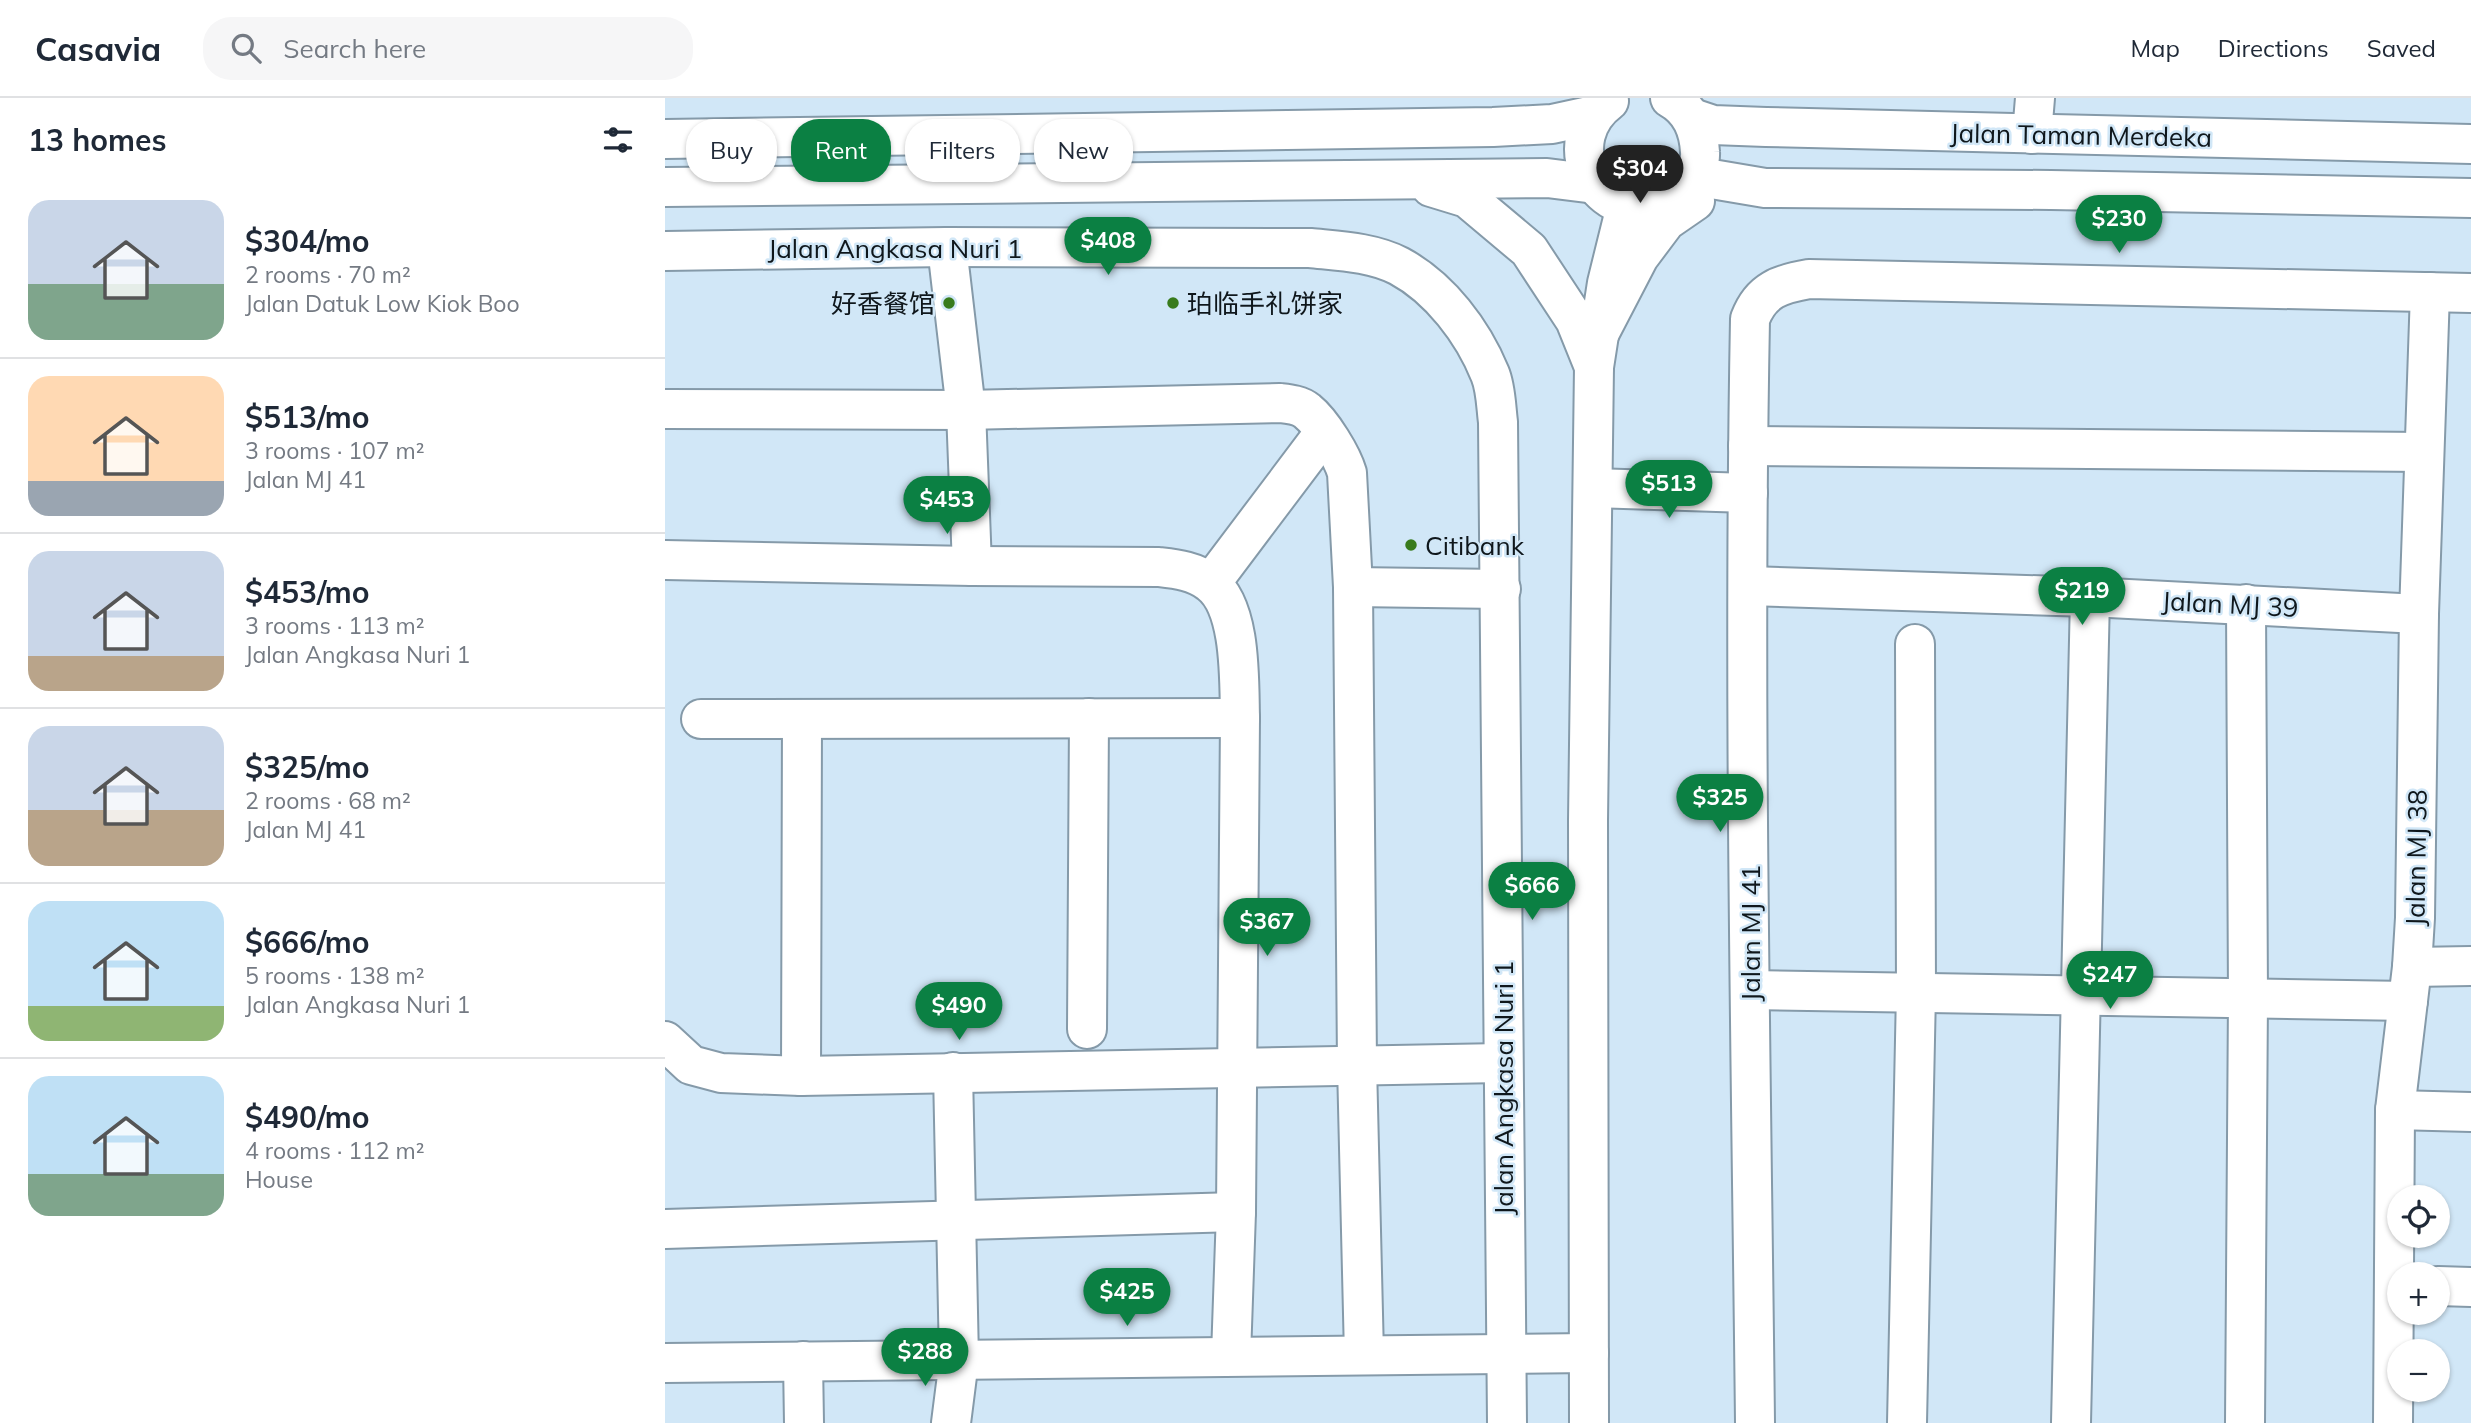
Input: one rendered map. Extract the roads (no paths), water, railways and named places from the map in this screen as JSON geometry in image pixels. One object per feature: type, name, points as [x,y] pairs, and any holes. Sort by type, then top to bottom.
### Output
[{"type":"street","points":[[1413,129],[1473,106],[1485,98]]},
{"type":"street","points":[[665,139],[1413,129],[1552,124],[1605,103]]},
{"type":"street","points":[[1605,103],[1587,128],[1584,150],[1588,172],[1595,184],[1609,197],[1626,206],[1647,208],[1666,203],[1683,192],[1695,176],[1701,156],[1691,105]]},
{"type":"street","name":"Jalan Taman Merdeka","points":[[1691,105],[1713,125],[1766,127],[2034,116],[2471,144]]},
{"type":"street","points":[[1695,176],[1765,188]]},
{"type":"street","points":[[665,187],[1547,178],[1595,184]]},
{"type":"street","points":[[1411,181],[1467,198],[1529,250],[1596,351]]},
{"type":"street","points":[[1596,351],[1639,257],[1665,221],[1701,197],[1765,188],[2064,190],[2471,198]]},
{"type":"street","points":[[1589,1423],[1588,820],[1596,351],[1607,283],[1626,206]]},
{"type":"street","points":[[947,247],[966,410],[972,566]]},
{"type":"street","name":"Jalan Angkasa Nuri 1","points":[[665,251],[947,247],[1310,248],[1355,252],[1398,265],[1436,293],[1471,335],[1491,376],[1499,422],[1502,1063],[1507,1423]]},
{"type":"street","name":"Jalan MJ 41","points":[[1755,1423],[1748,446],[1750,319],[1755,305],[1777,287],[1809,279],[2430,292]]},
{"type":"street","points":[[2430,292],[2471,293]]},
{"type":"street","name":"Jalan MJ 38","points":[[2397,1262],[2395,1110],[2410,984],[2418,781],[2419,614],[2430,292]]},
{"type":"street","points":[[665,409],[966,410],[1280,403],[1296,405],[1308,411],[1342,458],[1347,473],[1353,587],[1357,1065],[1364,1355]]},
{"type":"street","points":[[1211,583],[1324,433]]},
{"type":"street","points":[[1748,446],[2424,452]]},
{"type":"street","points":[[1593,488],[1748,493]]},
{"type":"street","points":[[665,560],[1159,567],[1186,570],[1211,583],[1227,607],[1237,638],[1240,718],[1237,1212],[1231,1356]]},
{"type":"street","name":"Jalan MJ 39","points":[[1749,586],[2090,597],[2419,614]]},
{"type":"street","points":[[1353,587],[1501,589]]},
{"type":"street","points":[[2071,1423],[2090,597]]},
{"type":"street","points":[[2245,1423],[2248,997],[2246,604]]},
{"type":"street","points":[[1907,1423],[1916,992],[1915,644]]},
{"type":"street","points":[[1087,1029],[1089,718]]},
{"type":"street","points":[[701,719],[1240,718]]},
{"type":"street","points":[[801,1076],[802,719]]},
{"type":"street","points":[[1750,989],[2248,997],[2410,984],[2471,966]]},
{"type":"street","points":[[665,1041],[691,1065],[711,1071],[801,1076],[1502,1063]]},
{"type":"street","points":[[951,1423],[959,1360],[953,1072]]},
{"type":"street","points":[[2395,1110],[2471,1112]]},
{"type":"street","points":[[665,1229],[1237,1212]]},
{"type":"street","points":[[2450,1286],[2471,1287]]},
{"type":"street","name":"Jalan MJ 38","points":[[2393,1423],[2396,1325]]},
{"type":"street","points":[[665,1363],[1589,1353]]},
{"type":"street","points":[[803,1361],[804,1423]]},
{"type":"place","name":"好香餐馆","points":[[949,303]]},
{"type":"place","name":"珀临手礼饼家","points":[[1173,303]]},
{"type":"place","name":"Citibank","points":[[1411,545]]}]
